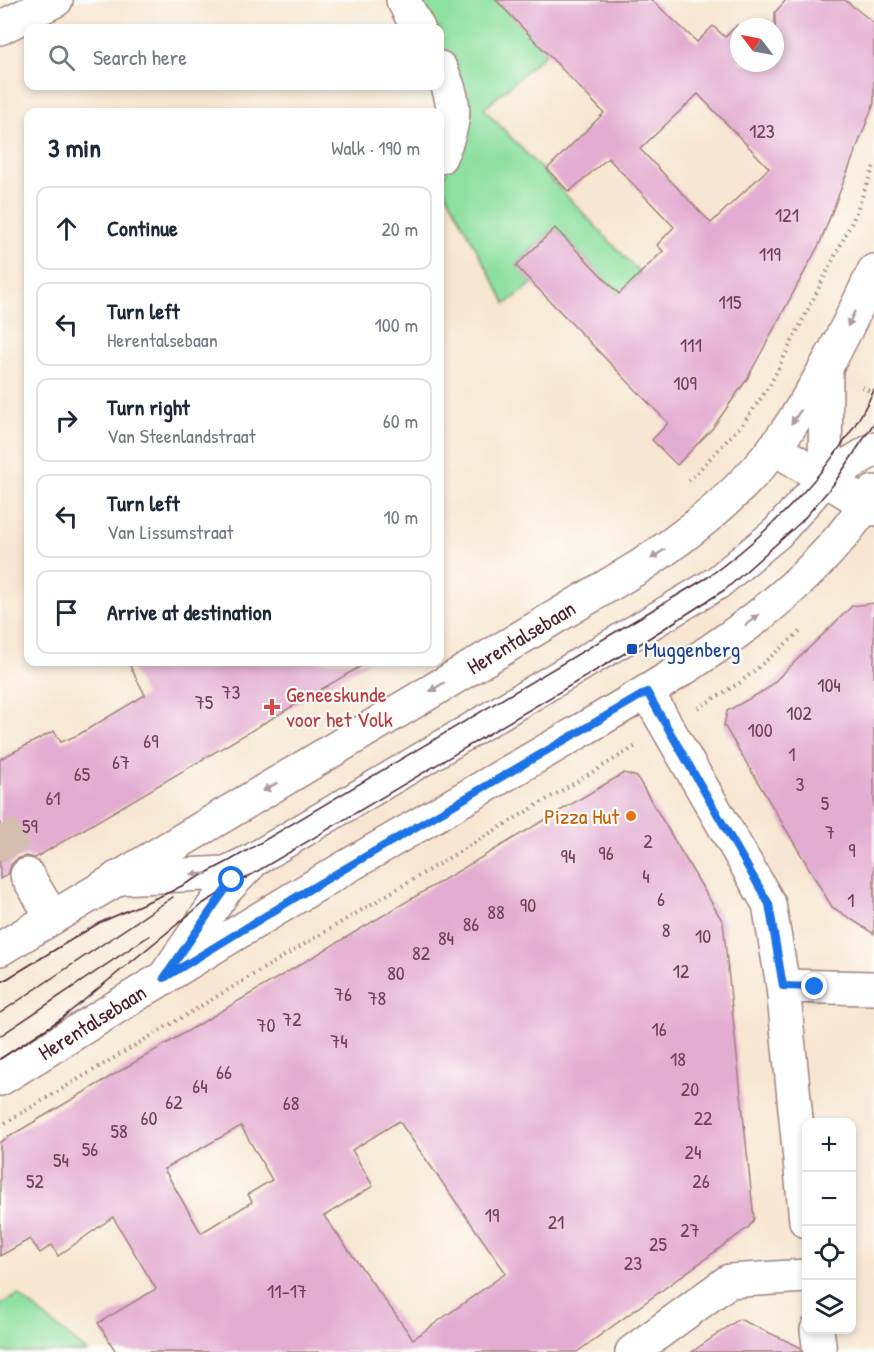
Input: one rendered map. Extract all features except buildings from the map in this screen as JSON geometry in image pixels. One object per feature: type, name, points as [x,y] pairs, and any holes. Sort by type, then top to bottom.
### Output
[{"type":"main road","points":[[0,28],[56,0]]},
{"type":"main road","points":[[403,0],[416,24]]},
{"type":"main road","points":[[444,78],[452,97],[454,114],[450,134],[444,148]]},
{"type":"main road","name":"Herentalsebaan","points":[[0,949],[639,567],[680,540],[774,448],[804,406],[826,367],[874,270]]},
{"type":"main road","points":[[825,479],[826,367]]},
{"type":"main road","name":"Herentalsebaan","points":[[0,1079],[298,896],[647,692],[730,637],[770,606],[814,566],[871,502],[825,479],[774,448]]},
{"type":"main road","points":[[117,878],[226,873],[255,859],[717,583],[777,533],[825,479],[874,449]]},
{"type":"main road","points":[[647,692],[769,904],[783,986],[802,1172]]},
{"type":"main road","points":[[164,978],[225,890],[255,859]]},
{"type":"main road","points":[[27,874],[52,916]]},
{"type":"main road","points":[[783,986],[874,988]]},
{"type":"main road","points":[[632,1352],[729,1281],[802,1276]]},
{"type":"main road","points":[[818,1334],[820,1352]]},
{"type":"path","points":[[682,487],[745,421],[770,384],[853,220],[874,166]]},
{"type":"path","points":[[0,1126],[741,682],[807,626]]},
{"type":"green space","points":[[416,0],[496,0],[547,52],[484,109],[640,273],[619,294],[555,228],[516,265],[533,283],[506,304],[444,189],[444,178],[450,162],[456,74],[444,52],[444,24],[429,24]]},
{"type":"green space","points":[[18,1295],[88,1352],[0,1352],[0,1305]]},
{"type":"tunnel","points":[[0,826],[27,875]]},
{"type":"tram line","points":[[0,983],[99,923],[172,891],[231,860],[708,577],[756,539],[802,493],[843,443],[874,390]]},
{"type":"tram line","points":[[0,1059],[61,1019],[202,904],[632,649],[726,589],[801,522],[833,485],[874,423]]},
{"type":"tram line","points":[[0,1013],[173,897]]},
{"type":"tram line","points":[[0,1036],[149,936]]},
{"type":"place","name":"Muggenberg","points":[[632,649]]},
{"type":"place","name":"Geneeskunde voor het Volk","points":[[272,707]]},
{"type":"place","name":"Pizza Hut","points":[[631,816]]},
{"type":"route","points":[[232,880],[164,978],[298,896],[647,692],[769,904],[783,986],[815,987]]}]
